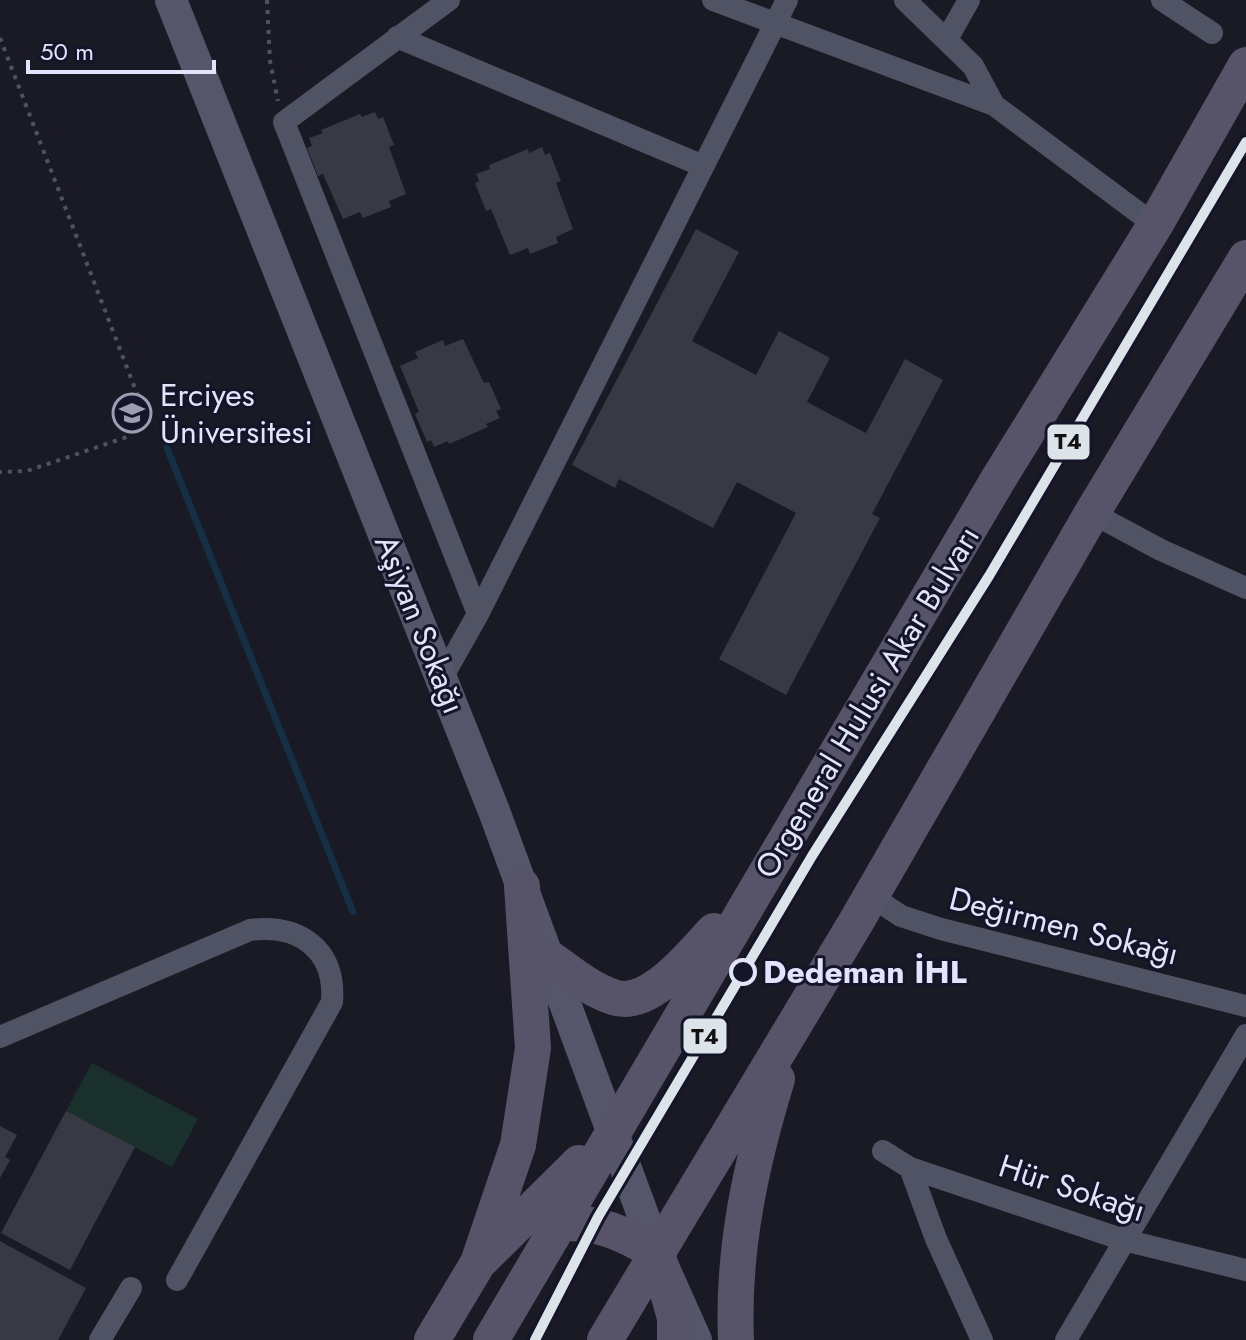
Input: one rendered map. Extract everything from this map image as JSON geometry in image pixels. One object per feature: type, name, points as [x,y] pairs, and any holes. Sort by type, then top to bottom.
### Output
[{"type":"main road","name":"Orgeneral Hulusi Akar Bulvarı","points":[[491,1340],[999,478],[1155,225],[1246,65]]},
{"type":"main road","points":[[605,1340],[794,1027],[1092,513],[1246,258]]},
{"type":"main road","points":[[432,1340],[478,1263],[518,1145],[533,1048],[522,886]]},
{"type":"main road","points":[[548,957],[616,999],[644,994],[668,980],[757,887]]},
{"type":"main road","points":[[736,1340],[734,1299],[744,1203],[768,1109],[794,1027]]},
{"type":"main road","points":[[478,1263],[612,1131]]},
{"type":"main road","points":[[558,1224],[575,1222],[621,1231],[657,1253],[675,1318],[675,1340]]},
{"type":"street","name":"Aşiyan Sokağı","points":[[171,0],[442,678],[657,1253],[696,1340]]},
{"type":"street","points":[[449,0],[284,122],[478,614]]},
{"type":"street","points":[[713,0],[994,105],[1155,225]]},
{"type":"street","points":[[442,678],[478,614],[787,0]]},
{"type":"street","points":[[905,0],[973,66],[994,105]]},
{"type":"street","points":[[947,39],[969,0]]},
{"type":"street","points":[[1162,0],[1212,33]]},
{"type":"street","points":[[397,37],[703,166]]},
{"type":"street","points":[[1092,513],[1161,550],[1246,588]]},
{"type":"street","name":"Değirmen Sokağı","points":[[871,896],[901,916],[941,929],[1246,1006]]},
{"type":"street","points":[[0,1037],[250,930],[266,928],[294,933],[315,947],[323,957],[332,978],[332,1002],[177,1280]]},
{"type":"street","points":[[1066,1340],[1246,1035]]},
{"type":"street","name":"Hür Sokağı","points":[[883,1151],[910,1168],[1124,1240],[1246,1270]]},
{"type":"street","points":[[910,1168],[936,1239],[982,1340]]},
{"type":"street","points":[[100,1340],[131,1288]]},
{"type":"path","points":[[267,0],[270,61],[284,122]]},
{"type":"path","points":[[0,38],[142,413],[135,428],[124,438],[27,471],[0,472]]},
{"type":"green space","points":[[92,1063],[198,1119],[172,1167],[66,1111]]},
{"type":"building","points":[[375,112],[378,119],[383,117],[394,145],[389,147],[406,194],[389,201],[391,207],[363,218],[360,212],[343,219],[323,174],[318,176],[307,148],[312,146],[309,138],[360,114],[362,117]]},
{"type":"building","points":[[542,147],[545,155],[550,153],[561,181],[556,183],[573,229],[556,237],[558,243],[530,254],[528,248],[510,255],[491,209],[486,211],[475,183],[479,181],[476,174],[490,169],[489,165],[528,149],[529,153]]},
{"type":"building","points":[[696,229],[739,252],[692,341],[756,375],[779,331],[830,358],[807,402],[866,433],[905,359],[943,380],[872,514],[880,518],[786,695],[719,659],[796,513],[737,482],[713,528],[619,479],[615,488],[572,465]]},
{"type":"building","points":[[463,339],[484,383],[489,382],[501,409],[496,411],[500,418],[486,424],[488,427],[434,447],[431,440],[427,442],[415,414],[419,412],[400,366],[418,358],[415,352],[443,340],[445,346]]},
{"type":"building","points":[[66,1111],[135,1147],[70,1270],[1,1233]]},
{"type":"building","points":[[0,1126],[17,1135],[5,1157],[10,1160],[0,1178]]},
{"type":"building","points":[[0,1241],[86,1288],[58,1340],[0,1340]]},
{"type":"waterway","points":[[167,448],[353,912]]},
{"type":"transit line","name":"T4","points":[[535,1340],[598,1217],[812,856],[989,576],[1246,142]]},
{"type":"place","name":"Erciyes Üniversitesi","points":[[132,413]]},
{"type":"place","name":"Dedeman İHL","points":[[743,972]]}]
